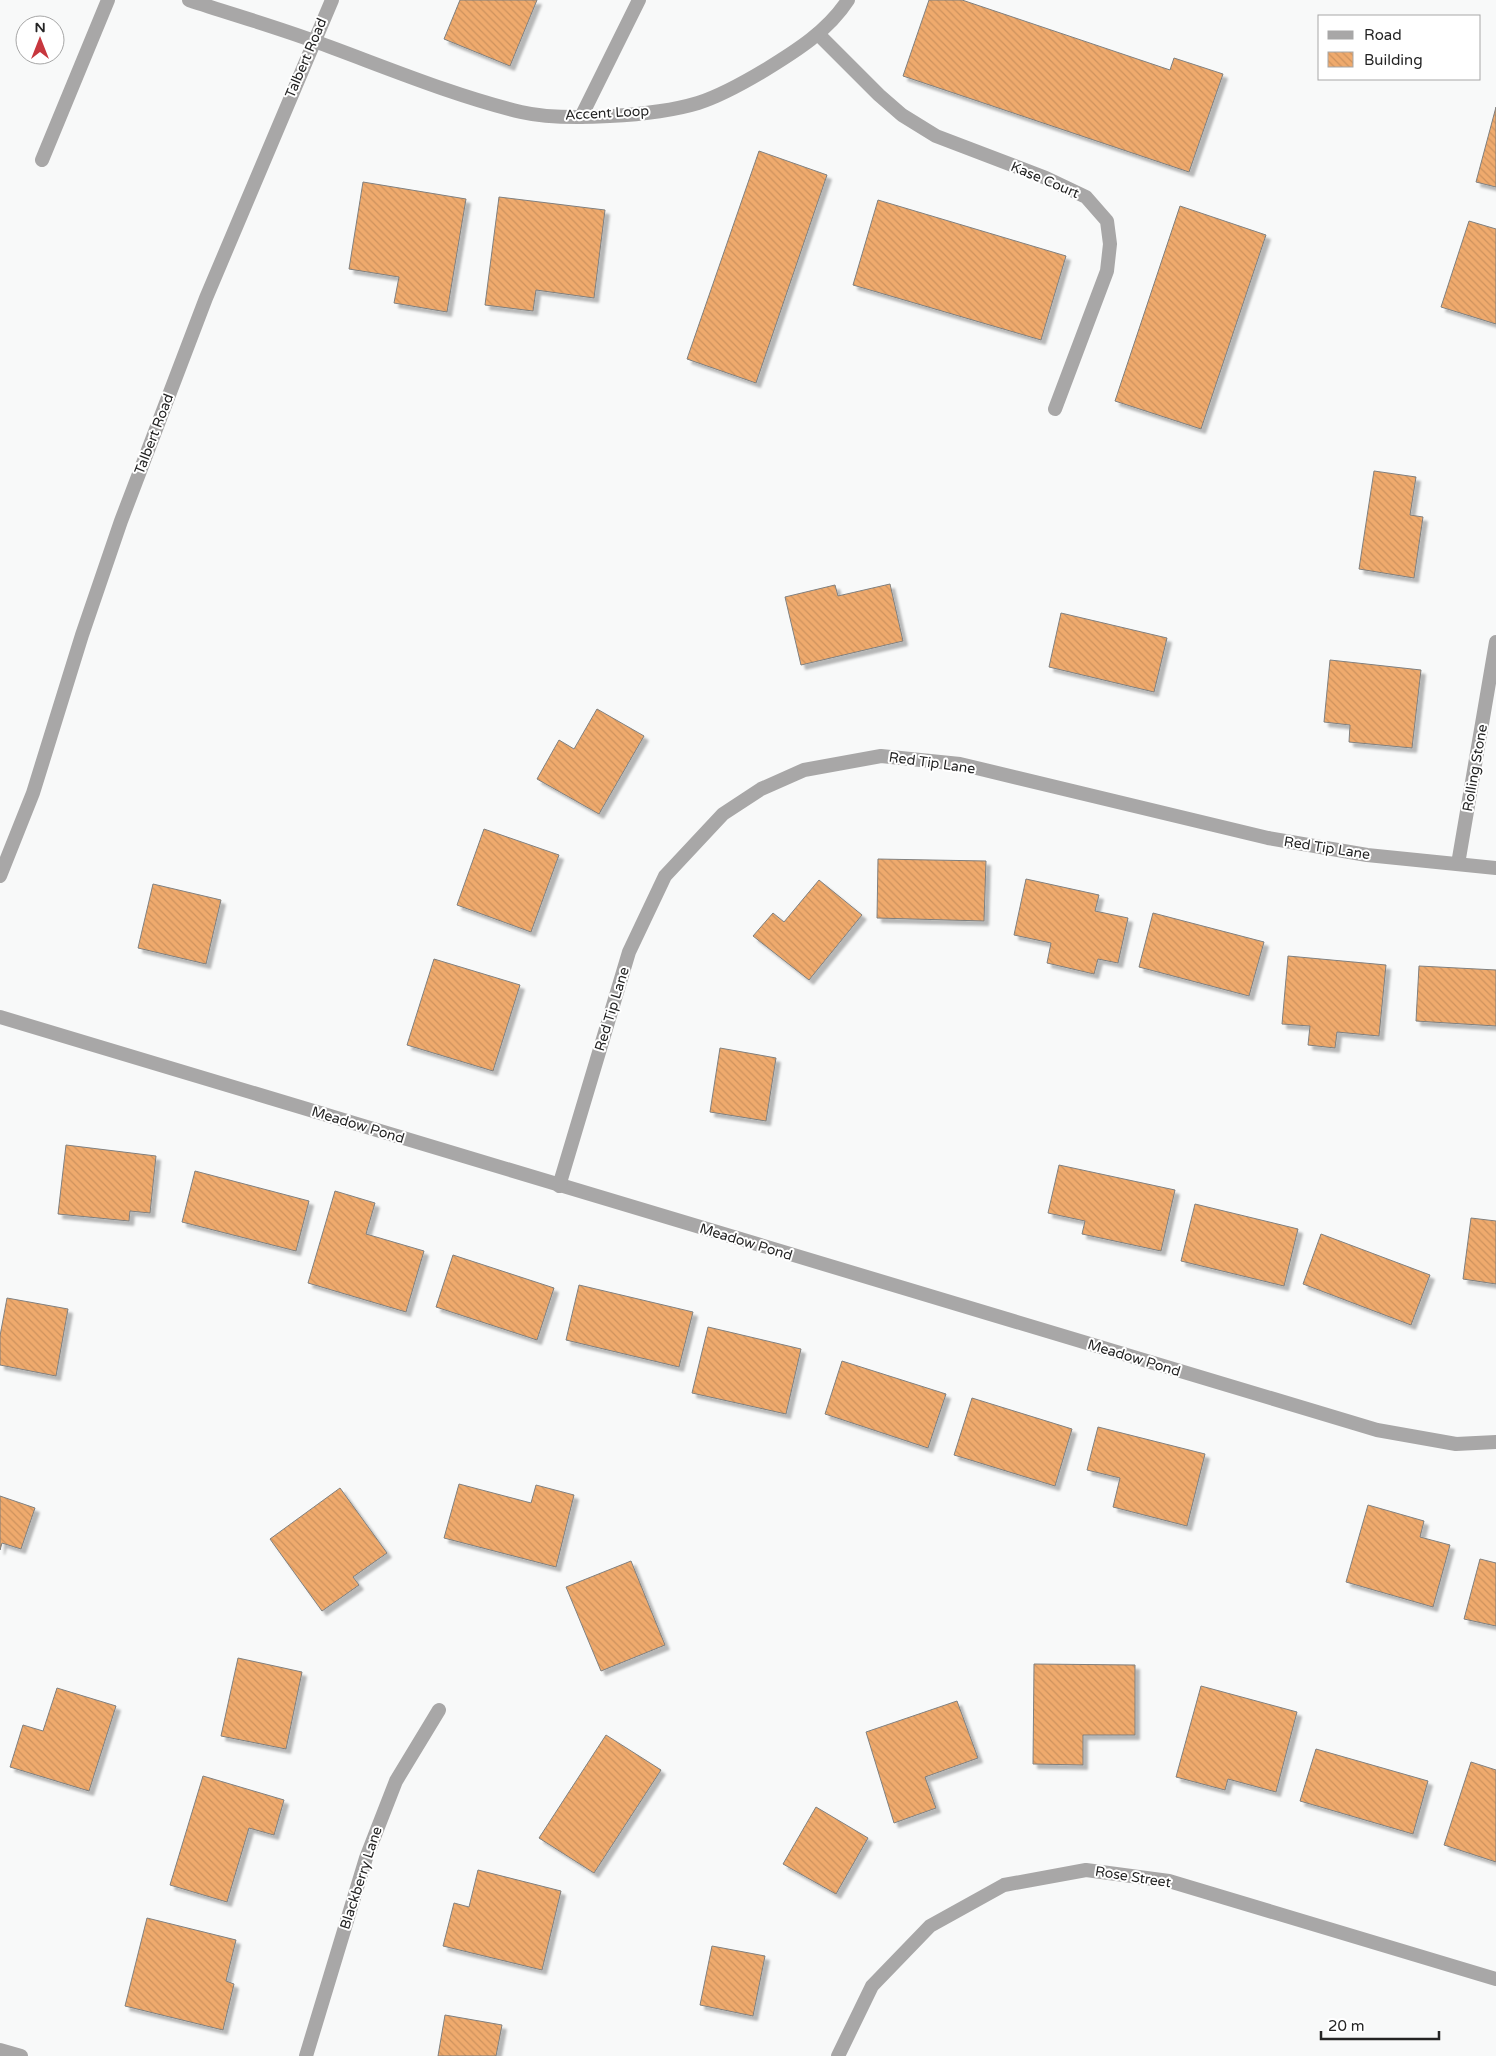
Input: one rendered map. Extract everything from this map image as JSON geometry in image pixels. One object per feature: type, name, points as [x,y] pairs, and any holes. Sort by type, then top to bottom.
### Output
[{"type":"street","points":[[42,160],[108,0]]},
{"type":"street","name":"Accent Loop","points":[[189,0],[313,41],[396,72],[523,112],[581,117],[636,114],[698,103],[754,77],[800,49],[818,34],[843,1]]},
{"type":"street","name":"Talbert Road","points":[[0,876],[33,793],[82,635],[121,521],[206,298],[313,41],[332,0]]},
{"type":"street","points":[[581,117],[639,0]]},
{"type":"street","name":"Kase Court","points":[[818,34],[879,95],[902,115],[936,136],[1046,178],[1086,197],[1107,222],[1110,244],[1107,271],[1055,409]]},
{"type":"street","name":"Rolling Stone","points":[[1458,864],[1496,642]]},
{"type":"street","name":"Red Tip Lane","points":[[558,1186],[629,952],[665,876],[723,814],[761,789],[804,770],[881,756],[960,764],[1268,838],[1367,855],[1496,868]]},
{"type":"street","name":"Meadow Pond","points":[[0,1017],[558,1186],[1377,1430],[1456,1444],[1496,1442]]},
{"type":"street","name":"Blackberry Lane","points":[[306,2056],[366,1858],[396,1780],[439,1710]]},
{"type":"street","name":"Rose Street","points":[[838,2056],[872,1986],[930,1926],[1004,1885],[1086,1870],[1169,1881],[1496,1979]]},
{"type":"street","points":[[0,2050],[21,2056]]},
{"type":"building","points":[[460,0],[537,0],[510,66],[444,39]]},
{"type":"building","points":[[929,0],[962,0],[1170,70],[1174,58],[1223,74],[1189,172],[903,76]]},
{"type":"building","points":[[1496,107],[1496,187],[1476,182]]},
{"type":"building","points":[[759,151],[827,175],[756,383],[687,359]]},
{"type":"building","points":[[363,182],[466,199],[447,312],[394,303],[399,277],[349,269]]},
{"type":"building","points":[[499,197],[605,210],[594,298],[536,290],[533,311],[485,305]]},
{"type":"building","points":[[878,200],[1066,256],[1041,340],[853,285]]},
{"type":"building","points":[[1180,206],[1266,235],[1201,429],[1115,401]]},
{"type":"building","points":[[1469,221],[1496,229],[1496,324],[1441,307]]},
{"type":"building","points":[[1374,471],[1416,477],[1410,515],[1423,517],[1414,578],[1359,569]]},
{"type":"building","points":[[890,584],[903,641],[801,665],[785,597],[835,585],[838,596]]},
{"type":"building","points":[[1061,613],[1167,638],[1154,692],[1049,667]]},
{"type":"building","points":[[1330,660],[1421,670],[1412,748],[1349,742],[1350,725],[1324,722]]},
{"type":"building","points":[[597,709],[644,736],[599,814],[537,779],[559,740],[574,749]]},
{"type":"building","points":[[484,829],[559,855],[531,932],[457,905]]},
{"type":"building","points":[[878,859],[986,861],[984,921],[877,918]]},
{"type":"building","points":[[1026,879],[1099,895],[1095,911],[1128,918],[1118,963],[1098,959],[1094,974],[1047,963],[1051,943],[1014,935]]},
{"type":"building","points":[[819,880],[862,915],[809,980],[753,936],[773,913],[784,922]]},
{"type":"building","points":[[153,884],[221,900],[206,964],[138,948]]},
{"type":"building","points":[[1153,913],[1264,942],[1249,996],[1139,967]]},
{"type":"building","points":[[1288,956],[1386,965],[1379,1036],[1337,1032],[1335,1048],[1308,1045],[1310,1026],[1282,1024]]},
{"type":"building","points":[[434,959],[520,985],[493,1071],[407,1045]]},
{"type":"building","points":[[1419,966],[1496,970],[1496,1026],[1416,1021]]},
{"type":"building","points":[[720,1048],[776,1058],[766,1121],[710,1112]]},
{"type":"building","points":[[66,1145],[156,1156],[150,1213],[130,1211],[129,1221],[58,1214]]},
{"type":"building","points":[[1059,1165],[1175,1190],[1161,1251],[1082,1234],[1085,1221],[1048,1213]]},
{"type":"building","points":[[195,1171],[309,1201],[296,1251],[182,1222]]},
{"type":"building","points":[[335,1191],[375,1203],[366,1234],[424,1251],[406,1312],[308,1283]]},
{"type":"building","points":[[1195,1204],[1298,1229],[1284,1286],[1181,1261]]},
{"type":"building","points":[[1471,1218],[1496,1221],[1496,1284],[1463,1279]]},
{"type":"building","points":[[1321,1234],[1430,1275],[1411,1325],[1303,1284]]},
{"type":"building","points":[[453,1255],[554,1288],[537,1340],[436,1307]]},
{"type":"building","points":[[579,1285],[693,1312],[679,1367],[566,1340]]},
{"type":"building","points":[[7,1298],[68,1309],[56,1376],[0,1365],[0,1336]]},
{"type":"building","points":[[708,1327],[801,1349],[786,1414],[692,1393]]},
{"type":"building","points":[[842,1361],[946,1394],[928,1448],[825,1414]]},
{"type":"building","points":[[972,1398],[1072,1429],[1055,1486],[954,1455]]},
{"type":"building","points":[[1098,1427],[1205,1454],[1187,1526],[1113,1507],[1120,1478],[1087,1470]]},
{"type":"building","points":[[459,1484],[531,1503],[536,1485],[574,1495],[556,1567],[444,1538]]},
{"type":"building","points":[[340,1488],[387,1553],[353,1577],[359,1585],[322,1611],[270,1539]]},
{"type":"building","points":[[0,1496],[35,1508],[21,1549],[2,1543],[0,1550]]},
{"type":"building","points":[[1368,1505],[1424,1521],[1420,1537],[1450,1545],[1433,1607],[1346,1582]]},
{"type":"building","points":[[1480,1559],[1496,1563],[1496,1626],[1464,1619]]},
{"type":"building","points":[[631,1561],[665,1645],[601,1671],[566,1587]]},
{"type":"building","points":[[238,1658],[302,1672],[286,1749],[221,1736]]},
{"type":"building","points":[[1034,1664],[1135,1665],[1135,1735],[1083,1735],[1083,1765],[1033,1764]]},
{"type":"building","points":[[1201,1686],[1297,1712],[1276,1792],[1228,1779],[1225,1790],[1176,1777]]},
{"type":"building","points":[[57,1688],[116,1706],[89,1791],[10,1767],[23,1725],[43,1731]]},
{"type":"building","points":[[957,1701],[978,1758],[925,1777],[936,1808],[894,1823],[866,1732]]},
{"type":"building","points":[[606,1735],[661,1770],[594,1873],[539,1838]]},
{"type":"building","points":[[1316,1749],[1428,1781],[1413,1834],[1300,1801]]},
{"type":"building","points":[[1471,1762],[1496,1770],[1496,1862],[1444,1845]]},
{"type":"building","points":[[203,1776],[284,1800],[274,1835],[249,1828],[227,1902],[170,1885]]},
{"type":"building","points":[[816,1807],[868,1838],[836,1894],[783,1864]]},
{"type":"building","points":[[478,1870],[561,1891],[542,1970],[443,1946],[454,1903],[469,1907]]},
{"type":"building","points":[[147,1918],[236,1940],[226,1981],[234,1984],[223,2030],[125,2006]]},
{"type":"building","points":[[712,1946],[765,1956],[753,2016],[700,2005]]},
{"type":"building","points":[[445,2015],[502,2025],[496,2056],[438,2056]]}]
